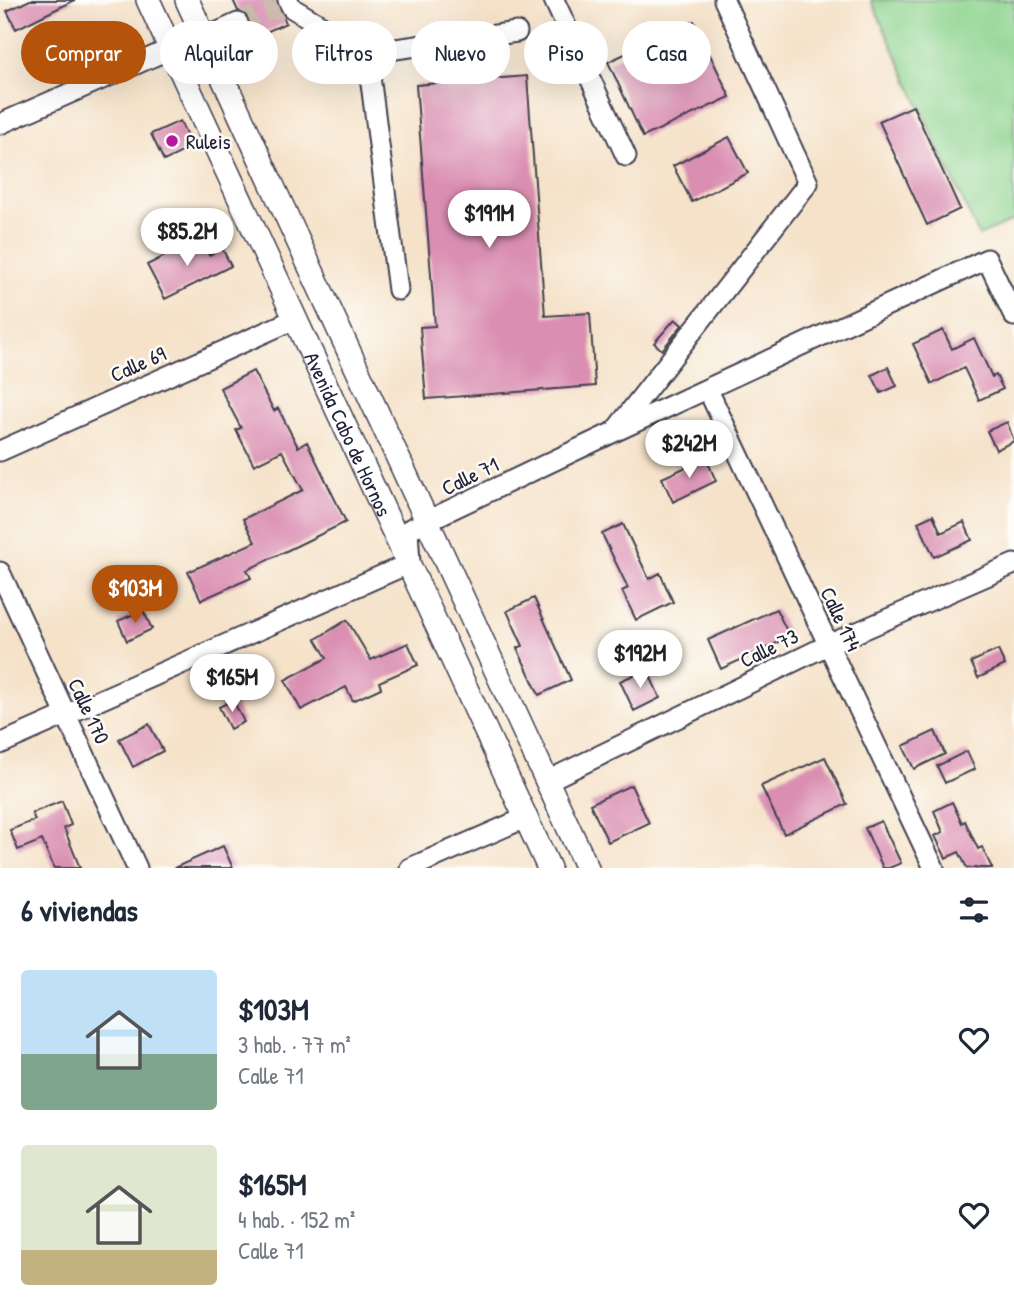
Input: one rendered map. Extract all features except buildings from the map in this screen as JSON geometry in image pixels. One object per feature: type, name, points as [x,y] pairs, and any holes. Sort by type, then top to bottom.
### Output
[{"type":"main road","name":"Avenida Cabo de Hornos","points":[[148,0],[160,27]]},
{"type":"main road","name":"Avenida Cabo de Hornos","points":[[187,0],[197,21]]},
{"type":"main road","name":"Avenida Cabo de Hornos","points":[[186,84],[549,868]]},
{"type":"main road","name":"Avenida Cabo de Hornos","points":[[226,84],[587,868]]},
{"type":"street","points":[[554,0],[626,156]]},
{"type":"street","points":[[616,431],[808,183],[724,0]]},
{"type":"street","points":[[293,4],[319,21]]},
{"type":"street","points":[[397,49],[517,32]]},
{"type":"street","points":[[0,124],[160,54]]},
{"type":"street","points":[[371,84],[398,290]]},
{"type":"street","name":"Calle 71","points":[[410,563],[408,530],[987,259],[1014,316]]},
{"type":"street","name":"Calle 69","points":[[0,451],[295,319]]},
{"type":"street","name":"Calle 174","points":[[708,390],[934,868]]},
{"type":"street","points":[[0,744],[410,563]]},
{"type":"street","name":"Calle 73","points":[[547,781],[828,645],[1014,564]]},
{"type":"street","name":"Calle 170","points":[[0,572],[137,868]]},
{"type":"street","points":[[410,868],[525,818]]},
{"type":"green space","points":[[871,0],[1014,0],[1014,220],[979,236]]},
{"type":"tunnel","points":[[242,21],[263,11],[283,9]]},
{"type":"place","name":"Ruleis","points":[[172,141]]}]
